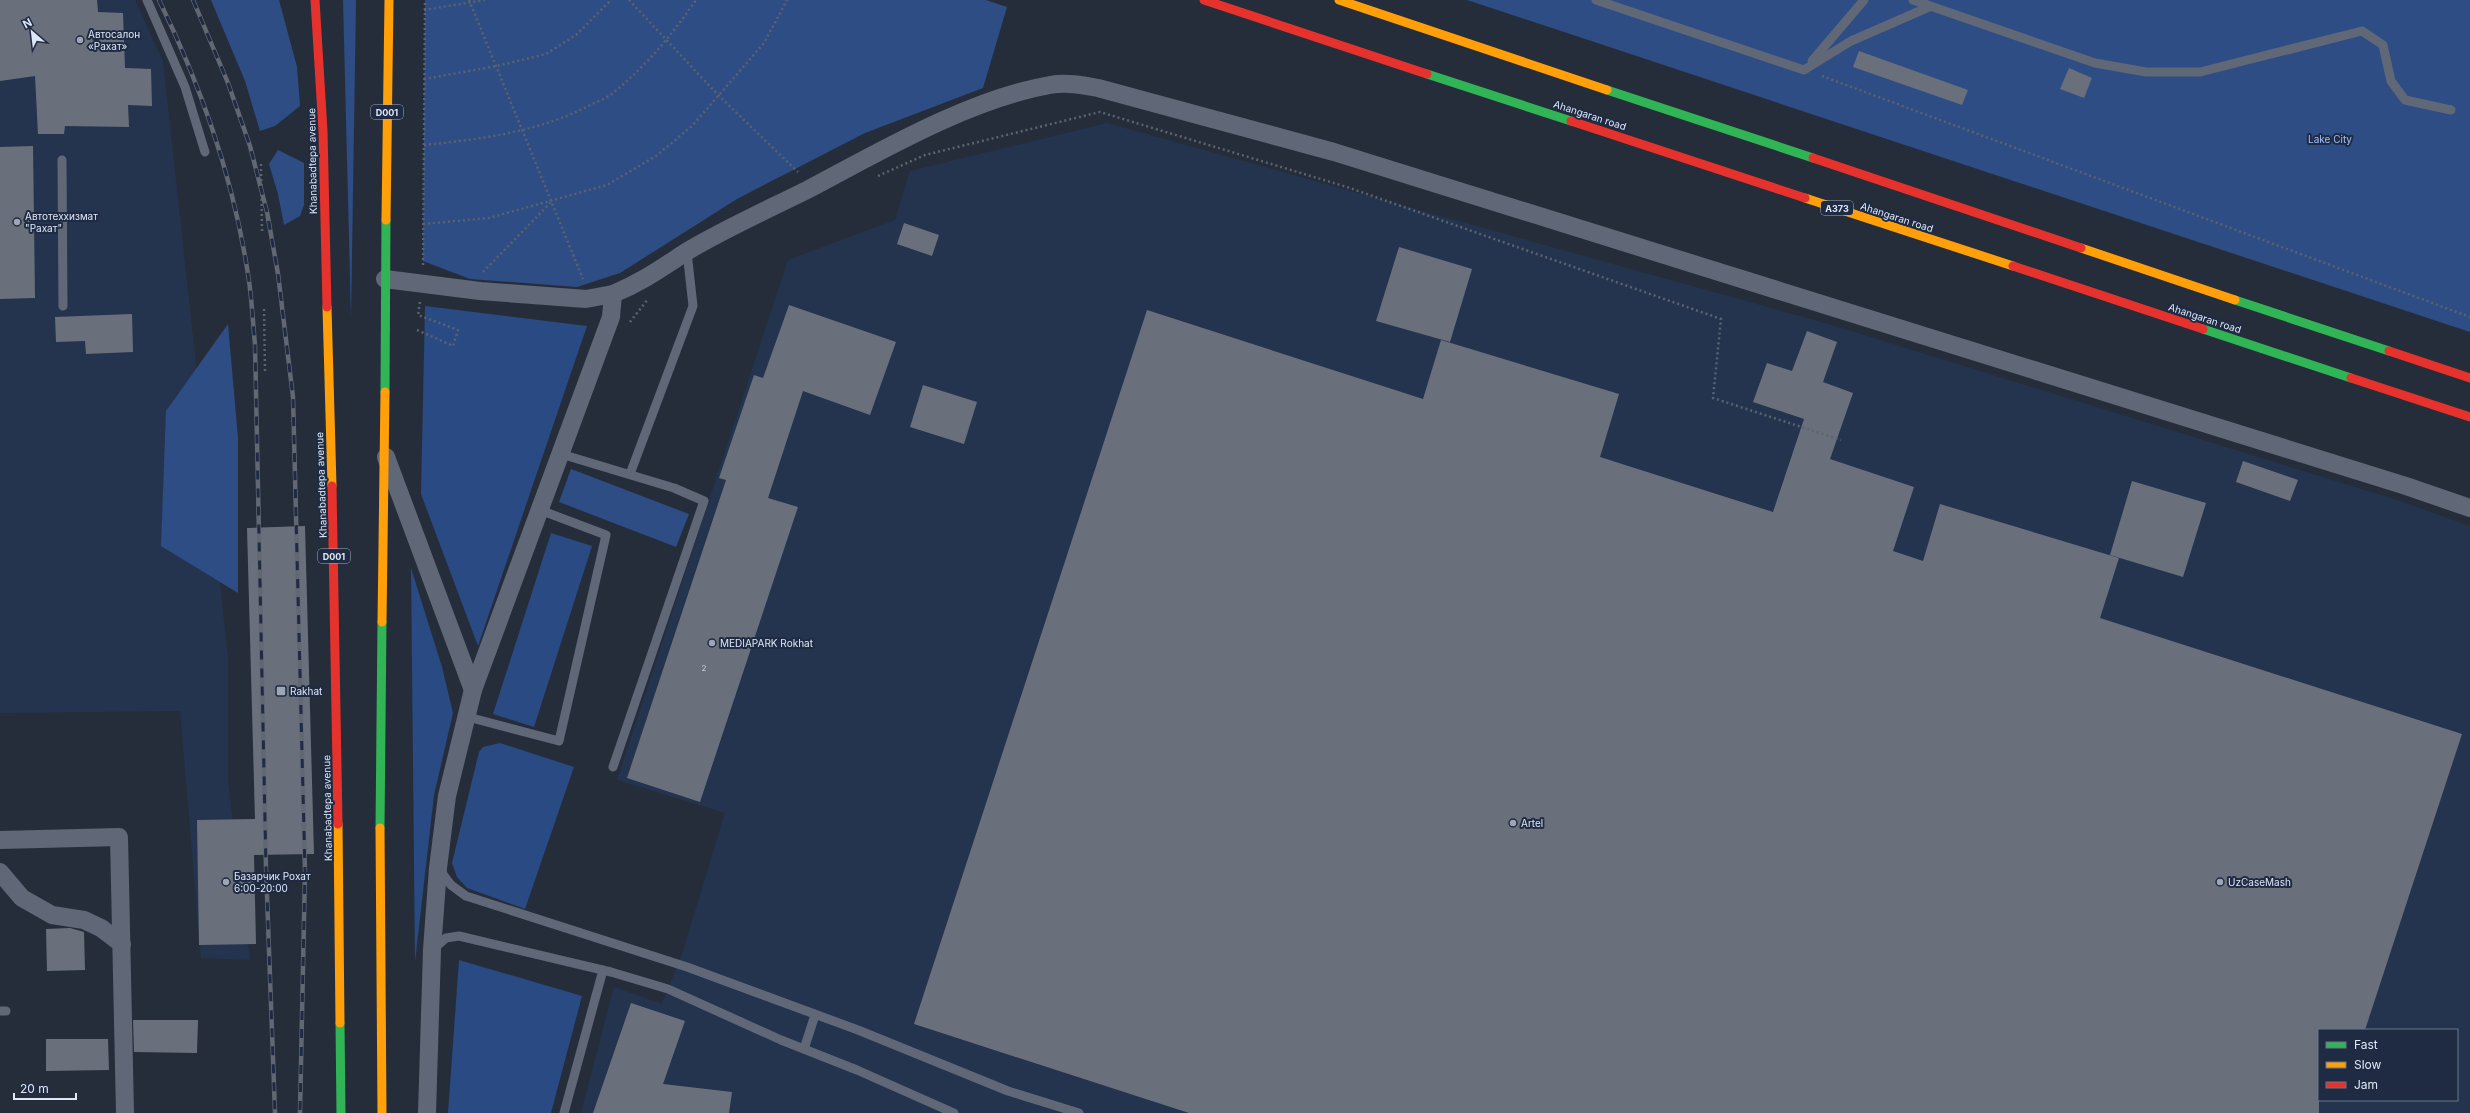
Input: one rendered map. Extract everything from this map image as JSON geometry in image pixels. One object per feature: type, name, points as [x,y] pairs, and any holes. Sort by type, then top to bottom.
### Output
[{"type":"highway","name":"Khanabadtepa avenue","points":[[315,0],[323,131],[336,646],[341,1113]]},
{"type":"highway","name":"D001","points":[[382,1113],[378,878],[389,0]]},
{"type":"highway","name":"Ahangaran road","points":[[1204,0],[2470,417]]},
{"type":"highway","points":[[1339,0],[2470,378]]},
{"type":"street","points":[[385,279],[422,291],[467,289],[586,299],[613,294],[647,279],[687,252],[878,153],[986,104],[1051,85],[1074,84],[1098,88],[1341,154],[2330,462],[2470,508]]},
{"type":"street","points":[[426,1113],[432,950],[438,868],[447,796],[468,717],[473,690],[611,317],[613,294]]},
{"type":"street","points":[[383,450],[473,690]]},
{"type":"street","points":[[0,840],[120,837],[125,1113]]},
{"type":"street","points":[[0,872],[22,898],[52,915],[84,920],[101,928],[122,944]]},
{"type":"lane","points":[[148,0],[185,87],[205,152]]},
{"type":"lane","points":[[1596,0],[1804,70]]},
{"type":"lane","points":[[1804,70],[1864,0]]},
{"type":"lane","points":[[1912,0],[2095,63],[2146,72],[2200,72],[2362,32],[2383,45],[2391,81],[2406,100],[2451,110]]},
{"type":"lane","points":[[1804,70],[1851,41],[1929,7]]},
{"type":"lane","points":[[62,160],[63,306]]},
{"type":"lane","points":[[630,474],[693,306],[687,252]]},
{"type":"lane","points":[[561,454],[674,488],[704,501],[613,767]]},
{"type":"lane","points":[[468,717],[559,741],[606,535],[540,510]]},
{"type":"lane","points":[[438,868],[451,885],[466,896],[687,967],[815,1014],[1008,1091],[1079,1113]]},
{"type":"lane","points":[[432,950],[446,938],[459,936],[603,970],[668,989],[954,1113]]},
{"type":"lane","points":[[564,1113],[603,970]]},
{"type":"lane","points":[[804,1049],[815,1014]]},
{"type":"path","points":[[417,330],[454,346],[458,330],[418,315],[422,291],[424,224],[425,0]]},
{"type":"path","points":[[469,0],[553,201],[584,281],[586,299]]},
{"type":"path","points":[[424,10],[470,4],[485,0]]},
{"type":"path","points":[[424,79],[497,66],[546,54],[576,35],[610,0]]},
{"type":"path","points":[[629,0],[719,96],[813,186]]},
{"type":"path","points":[[424,145],[479,139],[524,130],[569,116],[612,94],[668,40],[696,0]]},
{"type":"path","points":[[424,224],[489,218],[553,201],[607,185],[656,156],[692,126],[764,43],[787,0]]},
{"type":"path","points":[[1804,70],[2470,317]]},
{"type":"path","points":[[875,178],[925,155],[1100,112],[1347,187],[1720,319],[1713,398],[1841,440]]},
{"type":"path","points":[[261,164],[262,231]]},
{"type":"path","points":[[467,289],[553,201]]},
{"type":"path","points":[[611,317],[630,323],[653,293]]},
{"type":"path","points":[[264,309],[265,371]]},
{"type":"shaded area","points":[[0,0],[135,0],[163,62],[228,658],[228,782],[250,960],[201,958],[180,711],[0,713]]},
{"type":"shaded area","points":[[1107,123],[1828,324],[2397,500],[2470,526],[2470,1113],[581,1113],[614,987],[662,1004],[682,954],[725,813],[617,780],[788,260],[895,220],[910,171]]},
{"type":"shaded area","points":[[425,306],[587,326],[478,646],[421,494]]},
{"type":"shaded area","points":[[551,533],[592,546],[534,727],[493,714]]},
{"type":"shaded area","points":[[411,568],[442,667],[453,713],[434,795],[415,962]]},
{"type":"shaded area","points":[[500,743],[574,767],[525,909],[467,888],[457,877],[452,863],[479,752],[483,747]]},
{"type":"shaded area","points":[[459,960],[582,996],[551,1113],[448,1113]]},
{"type":"green space","points":[[211,0],[279,0],[297,67],[300,106],[275,126],[260,131],[245,81]]},
{"type":"green space","points":[[343,0],[356,0],[351,318]]},
{"type":"green space","points":[[425,0],[986,0],[1007,7],[983,88],[865,133],[737,199],[620,273],[577,287],[470,279],[423,261]]},
{"type":"green space","name":"Lake City","points":[[1467,0],[2470,0],[2470,332]]},
{"type":"green space","points":[[278,150],[304,163],[304,205],[300,216],[284,225],[278,194],[269,164]]},
{"type":"green space","points":[[228,324],[238,438],[238,593],[161,546],[166,411]]},
{"type":"green space","points":[[571,469],[689,514],[676,547],[559,502]]},
{"type":"building","name":"Автосалон «Рахат»","points":[[0,0],[97,0],[98,12],[123,13],[125,68],[151,69],[152,106],[128,105],[129,127],[65,126],[64,134],[38,134],[35,76],[0,81]]},
{"type":"building","points":[[1859,51],[1968,90],[1962,105],[1853,67]]},
{"type":"building","points":[[2069,68],[2092,78],[2084,98],[2060,89]]},
{"type":"building","name":"Автотеххизмат \"Рахат\"","points":[[33,146],[35,298],[0,299],[0,147]]},
{"type":"building","points":[[904,223],[939,235],[932,256],[897,244]]},
{"type":"building","points":[[1399,247],[1472,269],[1450,342],[1376,321]]},
{"type":"building","points":[[789,305],[896,342],[870,415],[803,391],[768,498],[798,507],[700,802],[627,778],[726,480],[719,478],[754,375],[763,378]]},
{"type":"building","name":"Artel","points":[[1147,310],[1423,399],[1441,340],[1619,394],[1600,457],[1773,512],[1804,419],[1753,402],[1767,363],[1792,371],[1807,331],[1837,342],[1823,382],[1853,393],[1830,459],[1914,487],[1893,551],[1923,561],[1940,504],[2119,558],[2100,618],[2462,734],[2365,1029],[2318,1029],[2319,1113],[1189,1113],[914,1024]]},
{"type":"building","points":[[132,314],[133,352],[86,354],[85,341],[56,342],[55,317]]},
{"type":"building","points":[[923,385],[977,402],[964,444],[910,427]]},
{"type":"building","points":[[2243,461],[2298,480],[2290,501],[2236,482]]},
{"type":"building","points":[[2132,481],[2206,503],[2183,577],[2110,555]]},
{"type":"building","points":[[305,526],[314,854],[254,855],[256,944],[199,945],[197,820],[255,819],[247,528]]},
{"type":"building","points":[[70,928],[84,932],[85,970],[47,971],[46,929]]},
{"type":"building","points":[[631,1003],[685,1021],[663,1084],[732,1092],[729,1113],[593,1113]]},
{"type":"building","points":[[133,1020],[198,1020],[197,1053],[134,1052]]},
{"type":"building","points":[[46,1039],[108,1039],[109,1070],[46,1071]]},
{"type":"railway","points":[[159,0],[189,67],[215,137],[235,209],[243,245],[251,297],[255,345],[266,868],[275,1113]]},
{"type":"railway","points":[[193,0],[228,83],[250,146],[267,212],[278,274],[293,397],[305,871],[300,1113]]},
{"type":"traffic: fast","points":[[1427,74],[1571,121]]},
{"type":"traffic: fast","points":[[1607,90],[1813,158]]},
{"type":"traffic: fast","points":[[385,392],[386,220]]},
{"type":"traffic: fast","points":[[2235,300],[2389,351]]},
{"type":"traffic: fast","points":[[2203,329],[2351,378]]},
{"type":"traffic: fast","points":[[380,828],[382,622]]},
{"type":"traffic: fast","points":[[340,1023],[341,1113]]},
{"type":"traffic: slow","points":[[386,220],[389,0]]},
{"type":"traffic: slow","points":[[1339,0],[1607,90]]},
{"type":"traffic: slow","points":[[1805,198],[2013,266]]},
{"type":"traffic: slow","points":[[2081,248],[2235,300]]},
{"type":"traffic: slow","points":[[327,307],[332,486]]},
{"type":"traffic: slow","points":[[382,622],[385,392]]},
{"type":"traffic: slow","points":[[338,824],[340,1023]]},
{"type":"traffic: slow","points":[[380,828],[382,1113]]},
{"type":"traffic: jam","points":[[315,0],[323,131],[327,307]]},
{"type":"traffic: jam","points":[[1204,0],[1427,74]]},
{"type":"traffic: jam","points":[[1571,121],[1805,198]]},
{"type":"traffic: jam","points":[[1813,158],[2081,248]]},
{"type":"traffic: jam","points":[[2013,266],[2203,329]]},
{"type":"traffic: jam","points":[[2389,351],[2470,378]]},
{"type":"traffic: jam","points":[[2351,378],[2470,417]]},
{"type":"traffic: jam","points":[[332,486],[338,824]]},
{"type":"place","name":"Автосалон «Рахат»","points":[[80,40]]},
{"type":"place","name":"Автотеххизмат \"Рахат\"","points":[[17,222]]},
{"type":"place","name":"MEDIAPARK Rokhat","points":[[712,643]]},
{"type":"place","name":"Rakhat","points":[[281,691]]},
{"type":"place","name":"Artel","points":[[1513,823]]},
{"type":"place","name":"Базарчик Рохат 6:00-20:00","points":[[226,882]]},
{"type":"place","name":"UzCaseMash","points":[[2220,882]]}]
